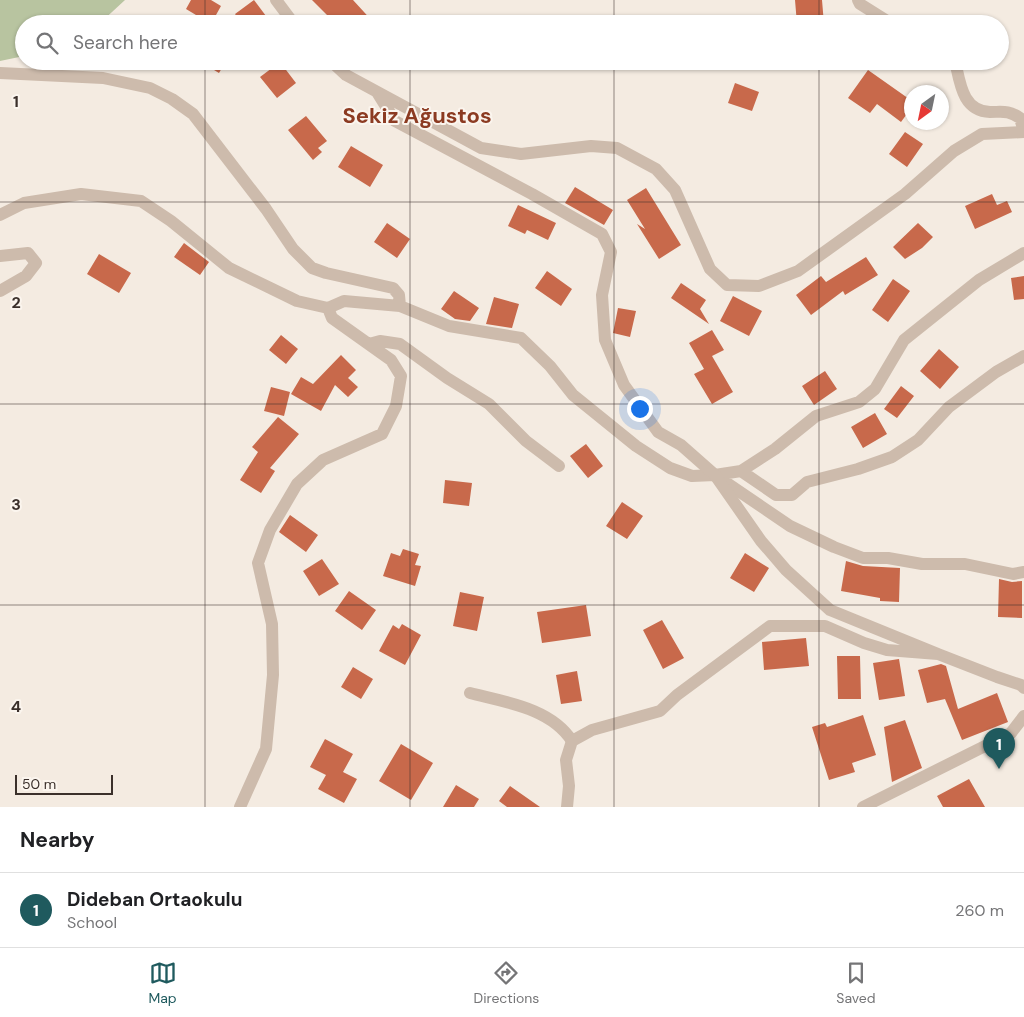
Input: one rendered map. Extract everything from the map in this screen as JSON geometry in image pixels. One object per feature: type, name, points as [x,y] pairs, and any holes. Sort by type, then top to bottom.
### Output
[{"type":"street","points":[[276,0],[287,15]]},
{"type":"street","points":[[858,0],[879,15]]},
{"type":"street","points":[[341,70],[346,75],[481,148],[521,154],[591,146],[617,148],[656,169],[675,190],[710,269],[727,285],[759,286],[798,271],[905,194],[954,151],[982,134],[1024,132],[1020,118],[1010,112],[986,112],[970,105],[962,92],[957,70]]},
{"type":"street","points":[[0,73],[103,78],[150,88],[172,98],[193,114],[266,209],[293,250],[312,268],[393,288],[399,295],[400,306]]},
{"type":"street","points":[[377,92],[395,121],[602,234],[611,252],[602,295],[605,340],[624,385],[658,432],[681,445],[715,475],[790,526],[834,547],[863,558],[888,558],[922,564],[965,564],[1013,574],[1024,572]]},
{"type":"street","points":[[0,215],[24,203],[81,194],[141,201],[171,221],[229,268],[297,301],[328,308],[344,301],[400,306],[450,326],[521,338],[550,366],[573,395],[636,446],[670,468],[692,476],[715,475],[741,470],[775,449],[816,416],[859,402],[875,389],[904,340],[979,280],[1024,253]]},
{"type":"street","points":[[0,256],[28,253],[36,264],[26,276],[0,291]]},
{"type":"street","points":[[240,807],[266,749],[273,675],[272,624],[258,563],[270,530],[297,484],[323,460],[382,434],[396,406],[401,376],[391,360],[332,318],[328,308]]},
{"type":"street","points":[[369,344],[380,340],[400,344],[447,378],[489,404],[526,441],[559,466]]},
{"type":"street","points":[[741,470],[776,495],[792,495],[807,482],[858,469],[892,457],[918,440],[949,407],[996,372],[1024,356]]},
{"type":"street","points":[[715,475],[761,541],[786,570],[830,610],[997,678],[1021,685],[1024,688]]},
{"type":"street","points":[[567,807],[569,786],[566,760],[572,741],[592,730],[660,711],[677,695],[770,626],[825,626],[864,643],[887,650],[938,654]]},
{"type":"street","points":[[470,693],[515,705],[549,718],[566,731],[572,741]]},
{"type":"street","points":[[863,807],[1011,733],[1023,720]]},
{"type":"green space","points":[[0,0],[125,0],[109,15],[15,15],[15,58],[0,61]]},
{"type":"building","points":[[191,0],[211,0],[221,6],[216,15],[196,15],[186,9]]},
{"type":"building","points":[[254,0],[265,15],[236,15]]},
{"type":"building","points":[[312,0],[353,0],[367,15],[327,15]]},
{"type":"building","points":[[795,0],[822,0],[823,15],[796,15]]},
{"type":"building","points":[[269,70],[286,70],[296,83],[277,98],[260,77]]},
{"type":"building","points":[[868,70],[904,95],[904,118],[901,122],[877,104],[870,113],[848,98]]},
{"type":"building","points":[[735,83],[759,92],[752,111],[728,103]]},
{"type":"building","points":[[306,116],[327,141],[318,148],[322,152],[313,160],[288,130]]},
{"type":"building","points":[[905,132],[923,144],[907,167],[889,154]]},
{"type":"building","points":[[351,146],[383,165],[370,187],[338,167]]},
{"type":"building","points":[[575,187],[613,210],[604,225],[565,203]]},
{"type":"building","points":[[646,188],[681,245],[659,259],[637,224],[645,229],[627,200]]},
{"type":"building","points":[[992,194],[997,205],[1007,201],[1012,212],[975,229],[965,206]]},
{"type":"building","points":[[518,205],[556,223],[548,240],[527,230],[525,234],[508,226]]},
{"type":"building","points":[[387,223],[410,239],[397,258],[374,242]]},
{"type":"building","points":[[918,223],[933,237],[922,248],[905,259],[893,247]]},
{"type":"building","points":[[184,243],[209,262],[200,275],[174,257]]},
{"type":"building","points":[[99,254],[131,273],[119,293],[87,274]]},
{"type":"building","points":[[866,257],[878,275],[845,295],[843,291],[811,315],[796,295],[821,276],[826,282]]},
{"type":"building","points":[[547,271],[572,289],[561,306],[535,288]]},
{"type":"building","points":[[1024,276],[1024,299],[1014,300],[1011,278]]},
{"type":"building","points":[[893,279],[910,291],[888,322],[872,310]]},
{"type":"building","points":[[681,283],[706,300],[700,309],[709,324],[671,298]]},
{"type":"building","points":[[454,291],[479,308],[470,321],[455,319],[441,309]]},
{"type":"building","points":[[733,296],[762,311],[749,336],[720,321]]},
{"type":"building","points":[[494,297],[519,304],[512,328],[486,324]]},
{"type":"building","points":[[618,308],[636,311],[630,337],[613,333]]},
{"type":"building","points":[[712,330],[724,350],[712,356],[733,392],[712,404],[694,374],[704,369],[689,343]]},
{"type":"building","points":[[281,335],[298,349],[286,364],[269,350]]},
{"type":"building","points":[[939,349],[959,367],[940,389],[920,371]]},
{"type":"building","points":[[341,355],[356,370],[348,378],[358,387],[348,397],[335,385],[321,411],[291,394],[301,377],[313,384]]},
{"type":"building","points":[[825,371],[837,389],[814,405],[802,386]]},
{"type":"building","points":[[901,386],[914,396],[897,418],[884,409]]},
{"type":"building","points":[[271,387],[290,392],[284,416],[264,411]]},
{"type":"building","points":[[875,413],[887,434],[863,448],[851,427]]},
{"type":"building","points":[[278,417],[299,434],[270,468],[275,471],[261,493],[240,480],[258,452],[252,447]]},
{"type":"building","points":[[586,444],[603,466],[588,478],[570,456]]},
{"type":"building","points":[[445,480],[472,483],[469,506],[443,503]]},
{"type":"building","points":[[622,502],[643,516],[627,539],[606,526]]},
{"type":"building","points":[[290,515],[318,535],[306,552],[279,532]]},
{"type":"building","points":[[403,549],[419,554],[415,565],[421,566],[415,586],[383,576],[391,553],[400,556]]},
{"type":"building","points":[[745,553],[769,568],[754,592],[730,578]]},
{"type":"building","points":[[322,559],[339,584],[319,596],[303,571]]},
{"type":"building","points":[[846,561],[863,566],[900,568],[899,602],[880,601],[880,598],[841,591]]},
{"type":"building","points":[[999,579],[1012,582],[1022,581],[1022,618],[998,617]]},
{"type":"building","points":[[349,591],[376,610],[362,630],[335,611]]},
{"type":"building","points":[[460,592],[484,597],[477,631],[453,626]]},
{"type":"building","points":[[586,605],[591,636],[542,643],[537,612]]},
{"type":"building","points":[[662,620],[684,658],[663,669],[643,630]]},
{"type":"building","points":[[402,624],[421,635],[405,665],[379,651],[393,625],[399,629]]},
{"type":"building","points":[[806,638],[809,666],[764,670],[762,642]]},
{"type":"building","points":[[837,656],[860,656],[861,699],[838,699]]},
{"type":"building","points":[[899,659],[905,696],[879,700],[873,663]]},
{"type":"building","points":[[941,664],[946,666],[958,709],[997,693],[1008,722],[962,740],[945,699],[927,703],[918,670]]},
{"type":"building","points":[[353,667],[373,679],[361,699],[341,687]]},
{"type":"building","points":[[577,671],[582,701],[561,704],[556,675]]},
{"type":"building","points":[[863,715],[876,755],[852,763],[855,772],[829,780],[812,727],[825,723],[827,727]]},
{"type":"building","points":[[905,720],[922,768],[892,782],[884,727]]},
{"type":"building","points":[[325,739],[353,754],[343,772],[357,779],[344,803],[318,789],[326,775],[310,767]]},
{"type":"building","points":[[401,744],[433,763],[411,800],[379,781]]},
{"type":"building","points":[[969,779],[985,807],[943,807],[937,796]]},
{"type":"building","points":[[456,785],[479,799],[474,807],[443,807]]},
{"type":"building","points":[[510,786],[540,807],[507,807],[499,801]]},
{"type":"place","name":"Dideban Ortaokulu","points":[[999,769]]},
{"type":"district","name":"Sekiz Ağustos","points":[[417,115]]}]
